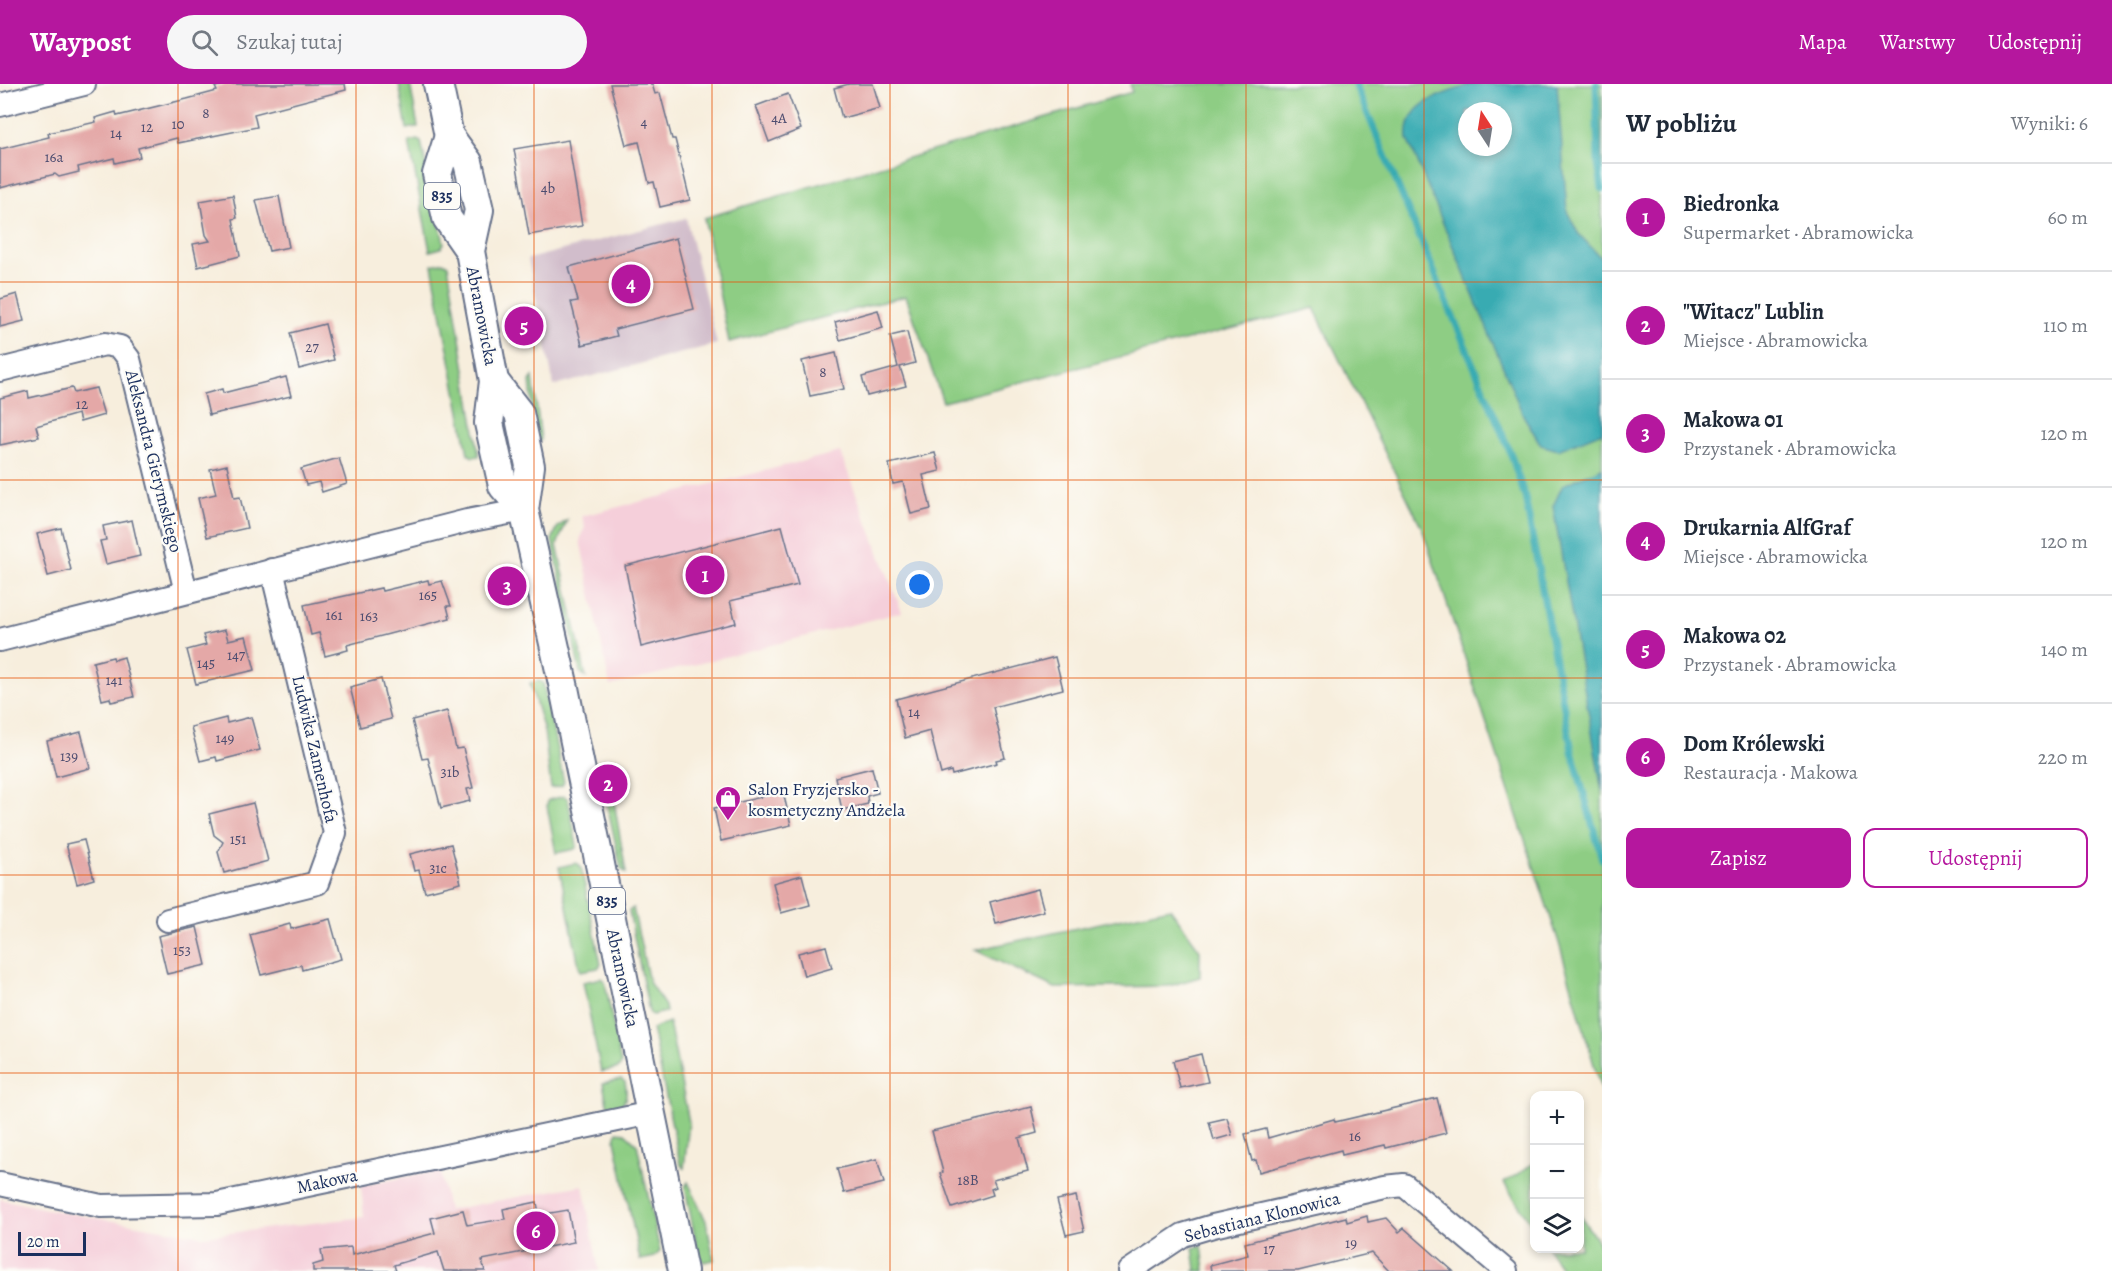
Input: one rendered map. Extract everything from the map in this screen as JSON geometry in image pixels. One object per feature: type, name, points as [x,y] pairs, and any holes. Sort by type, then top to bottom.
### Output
[{"type":"main road","name":"Abramowicka","points":[[438,84],[449,136],[468,162],[479,210],[470,251],[494,381],[489,423],[497,462],[503,486],[524,510],[683,1271]]},
{"type":"street","points":[[0,105],[50,88],[84,84]]},
{"type":"street","name":"Aleksandra Gierymskiego","points":[[0,370],[105,344],[120,347],[129,359],[186,592]]},
{"type":"street","points":[[0,640],[467,521],[524,510]]},
{"type":"street","name":"Ludwika Zamenhofa","points":[[168,920],[316,883],[335,833],[272,570]]},
{"type":"street","name":"Makowa","points":[[0,1184],[101,1206],[217,1204],[651,1113]]},
{"type":"street","name":"Sebastiana Klonowica","points":[[1129,1271],[1172,1242],[1203,1229],[1385,1187],[1404,1185],[1506,1271]]},
{"type":"shaded area","points":[[686,218],[717,344],[554,386],[528,259]]},
{"type":"shaded area","points":[[840,452],[902,612],[610,686],[580,540],[585,527],[582,516]]},
{"type":"shaded area","points":[[440,1170],[448,1210],[583,1185],[599,1271],[0,1271],[0,1199],[66,1213],[204,1236],[364,1217],[361,1186]]},
{"type":"green space","points":[[399,84],[410,84],[418,127],[407,129]]},
{"type":"green space","points":[[1130,84],[1602,84],[1602,1093],[1559,943],[1422,528],[1314,308],[943,402],[906,296],[729,342],[704,218],[1132,92]]},
{"type":"green space","points":[[417,140],[421,142],[444,243],[441,248],[430,251],[409,142]]},
{"type":"green space","points":[[443,262],[448,265],[479,456],[473,457],[468,454],[432,265]]},
{"type":"green space","points":[[533,377],[541,440],[539,441],[535,436],[530,381]]},
{"type":"green space","points":[[567,520],[557,545],[586,677],[580,672],[552,540],[557,528]]},
{"type":"green space","points":[[539,681],[543,683],[564,782],[562,786],[551,788],[544,731],[530,683]]},
{"type":"green space","points":[[608,765],[626,873],[621,869],[600,772]]},
{"type":"green space","points":[[564,796],[568,799],[577,846],[575,849],[556,853],[547,806],[548,800]]},
{"type":"green space","points":[[576,863],[581,867],[601,964],[598,968],[580,971],[559,867]]},
{"type":"green space","points":[[633,908],[649,982],[665,1006],[666,1012],[652,1015],[649,1012],[629,911]]},
{"type":"green space","points":[[1170,908],[1200,950],[1200,977],[1169,986],[1055,988],[975,950]]},
{"type":"green space","points":[[601,978],[605,982],[621,1064],[619,1068],[601,1072],[583,982]]},
{"type":"green space","points":[[669,1022],[689,1122],[684,1168],[680,1164],[652,1029]]},
{"type":"green space","points":[[621,1079],[625,1082],[625,1100],[612,1111],[607,1104],[603,1083]]},
{"type":"green space","points":[[617,1132],[625,1133],[637,1144],[660,1251],[655,1257],[640,1260],[615,1140]]},
{"type":"green space","points":[[1530,1166],[1530,1222],[1504,1183]]},
{"type":"green space","points":[[688,1182],[706,1221],[714,1260],[704,1262],[699,1258],[685,1187]]},
{"type":"green space","points":[[1584,1221],[1602,1248],[1601,1271],[1563,1271],[1551,1253],[1584,1253]]},
{"type":"green space","points":[[1202,1245],[1205,1271],[1193,1271],[1196,1270],[1193,1248]]},
{"type":"water","points":[[1473,84],[1557,84],[1567,211],[1578,233],[1602,259],[1602,432],[1558,450],[1541,445],[1523,415],[1408,139],[1408,126],[1412,116],[1428,101]]},
{"type":"water","points":[[1602,468],[1602,791],[1553,506],[1563,485]]},
{"type":"building","points":[[227,84],[345,84],[346,90],[254,114],[257,127],[178,143],[177,138],[138,148],[140,157],[115,163],[114,158],[78,167],[79,172],[59,177],[55,174],[0,188],[0,149],[49,137],[48,133],[96,122],[95,118],[116,112],[117,116],[217,91],[215,87]]},
{"type":"building","points":[[610,84],[652,84],[655,94],[660,93],[672,139],[675,139],[690,200],[660,207],[654,182],[649,183],[639,142],[626,145]]},
{"type":"building","points":[[849,84],[873,84],[880,108],[842,118],[834,88]]},
{"type":"building","points":[[788,94],[801,129],[769,142],[756,106]]},
{"type":"building","points":[[568,140],[582,226],[529,235],[514,149]]},
{"type":"building","points":[[233,195],[237,218],[233,219],[240,256],[198,267],[193,244],[210,241],[206,235],[200,201]]},
{"type":"building","points":[[279,196],[289,247],[269,251],[256,200]]},
{"type":"building","points":[[676,238],[694,309],[615,329],[617,336],[582,345],[571,302],[578,301],[569,267]]},
{"type":"building","points":[[17,294],[24,321],[0,327],[0,299]]},
{"type":"building","points":[[878,310],[883,328],[840,340],[835,322]]},
{"type":"building","points":[[325,324],[334,360],[299,369],[290,333]]},
{"type":"building","points":[[907,332],[915,363],[900,367],[906,386],[867,396],[862,377],[898,367],[890,336]]},
{"type":"building","points":[[836,353],[844,389],[810,396],[802,361]]},
{"type":"building","points":[[286,377],[291,396],[209,415],[204,394],[222,389],[223,393]]},
{"type":"building","points":[[72,388],[74,393],[96,388],[104,415],[80,422],[78,414],[36,426],[39,437],[0,445],[0,398],[28,391],[29,398]]},
{"type":"building","points":[[935,453],[940,471],[923,475],[931,509],[911,514],[903,482],[893,484],[889,464]]},
{"type":"building","points":[[339,458],[347,484],[322,492],[319,482],[306,485],[301,469]]},
{"type":"building","points":[[227,465],[234,498],[240,497],[247,528],[207,537],[198,498],[216,494],[210,469]]},
{"type":"building","points":[[132,520],[140,556],[106,564],[100,541],[106,540],[103,526]]},
{"type":"building","points":[[782,526],[798,585],[730,601],[736,623],[641,647],[625,566]]},
{"type":"building","points":[[61,528],[71,570],[48,576],[37,534]]},
{"type":"building","points":[[428,580],[429,584],[442,581],[451,606],[447,606],[450,618],[347,645],[348,650],[325,656],[319,633],[311,635],[304,605]]},
{"type":"building","points":[[225,630],[228,640],[246,636],[255,670],[196,684],[187,650],[206,645],[203,635]]},
{"type":"building","points":[[113,657],[114,660],[124,657],[134,697],[111,702],[110,698],[102,700],[93,662]]},
{"type":"building","points":[[1055,657],[1063,689],[993,707],[1005,758],[996,760],[997,763],[952,775],[951,771],[941,774],[930,731],[905,738],[896,699]]},
{"type":"building","points":[[381,679],[391,719],[360,727],[350,687]]},
{"type":"building","points":[[447,711],[456,749],[463,748],[473,788],[467,789],[470,801],[441,808],[428,758],[422,759],[412,720]]},
{"type":"building","points":[[251,717],[260,750],[217,761],[216,757],[200,761],[191,727],[226,718],[227,723]]},
{"type":"building","points":[[81,732],[90,768],[56,777],[47,741]]},
{"type":"building","points":[[872,768],[878,793],[867,796],[868,804],[842,810],[835,777]]},
{"type":"building","points":[[783,792],[791,825],[721,841],[714,808]]},
{"type":"building","points":[[253,803],[268,861],[224,873],[218,852],[223,842],[214,835],[209,814]]},
{"type":"building","points":[[84,840],[94,879],[77,884],[66,844]]},
{"type":"building","points":[[451,844],[461,883],[425,892],[419,870],[414,871],[410,854]]},
{"type":"building","points":[[802,875],[810,905],[781,913],[773,883]]},
{"type":"building","points":[[1038,889],[1044,911],[996,924],[990,902]]},
{"type":"building","points":[[330,919],[341,959],[302,970],[301,965],[261,975],[250,935],[290,924],[291,929]]},
{"type":"building","points":[[197,927],[206,965],[167,974],[158,936]]},
{"type":"building","points":[[826,946],[832,968],[804,976],[798,953]]},
{"type":"building","points":[[1201,1054],[1208,1082],[1180,1088],[1173,1061]]},
{"type":"building","points":[[1437,1098],[1446,1133],[1386,1148],[1385,1145],[1342,1155],[1341,1150],[1259,1172],[1256,1160],[1252,1161],[1245,1134],[1266,1129],[1268,1138],[1334,1119],[1335,1122]]},
{"type":"building","points":[[1031,1107],[1037,1133],[1019,1138],[1028,1171],[993,1180],[996,1187],[991,1189],[993,1195],[952,1208],[940,1173],[943,1172],[932,1131]]},
{"type":"building","points":[[1227,1118],[1232,1135],[1214,1140],[1209,1122]]},
{"type":"building","points":[[877,1159],[884,1183],[844,1193],[837,1169]]},
{"type":"building","points":[[1076,1196],[1084,1231],[1066,1235],[1057,1200]]},
{"type":"building","points":[[537,1202],[539,1215],[568,1210],[574,1242],[482,1260],[485,1271],[444,1271],[438,1252],[394,1265],[396,1271],[313,1271],[313,1265],[323,1262],[321,1250],[351,1247],[352,1255],[435,1233],[431,1218],[463,1210],[467,1225],[505,1219],[503,1209]]},
{"type":"building","points":[[1367,1216],[1368,1222],[1386,1218],[1399,1232],[1404,1228],[1453,1271],[1389,1271],[1372,1253],[1298,1271],[1211,1271],[1210,1265],[1248,1255],[1245,1243],[1346,1217],[1347,1222]]},
{"type":"waterway","points":[[1355,84],[1510,452],[1525,497],[1572,751],[1602,859]]},
{"type":"waterway","points":[[1596,84],[1598,164],[1602,189]]},
{"type":"place","name":"Drukarnia AlfGraf","points":[[631,284]]},
{"type":"place","name":"Makowa 02","points":[[524,326]]},
{"type":"place","name":"Biedronka","points":[[705,575]]},
{"type":"place","name":"Makowa 01","points":[[507,586]]},
{"type":"place","name":"\"Witacz\" Lublin","points":[[608,784]]},
{"type":"place","name":"Salon Fryzjersko - kosmetyczny Andżela","points":[[728,822]]},
{"type":"place","name":"Dom Królewski","points":[[536,1231]]}]
